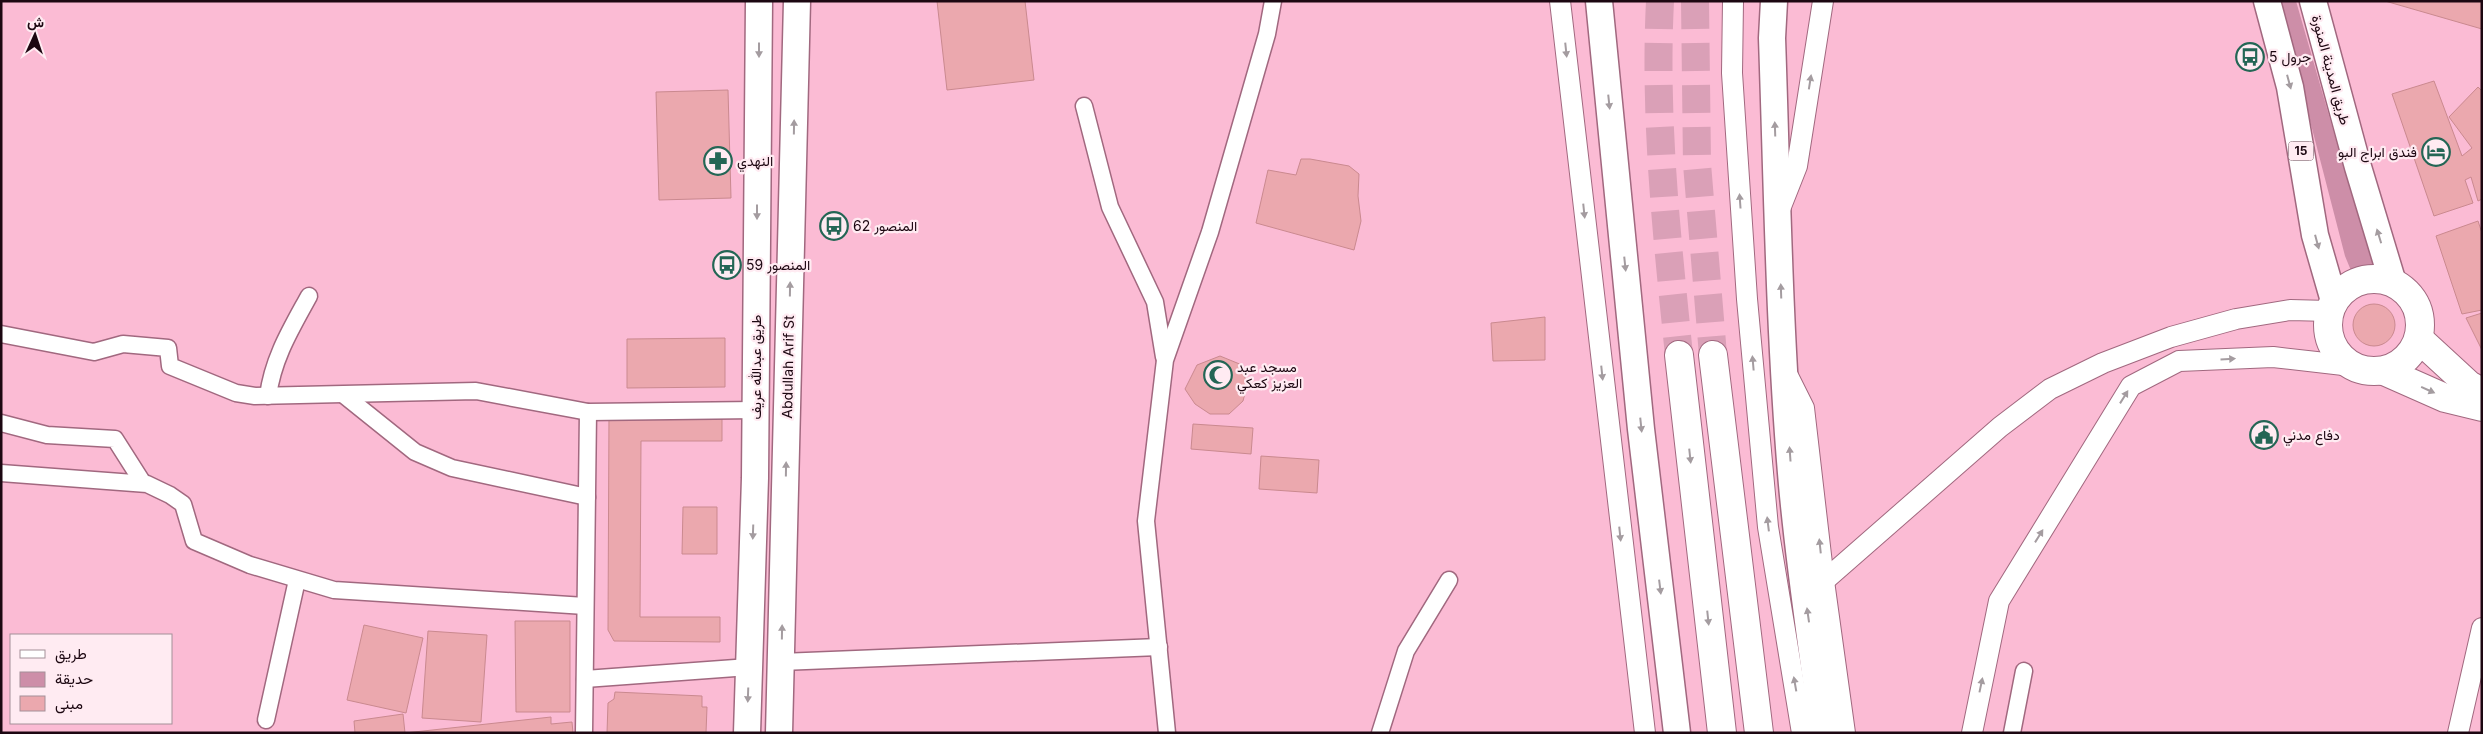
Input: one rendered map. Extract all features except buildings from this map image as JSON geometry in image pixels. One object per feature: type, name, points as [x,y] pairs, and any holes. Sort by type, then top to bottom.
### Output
[{"type":"highway","points":[[2384,370],[2405,360],[2419,339],[2421,326],[2419,312],[2414,300],[2405,290],[2393,283],[2380,279],[2367,279],[2354,283],[2342,291],[2332,306],[2327,327],[2331,342],[2339,356],[2352,366],[2362,370],[2384,370],[2445,398],[2482,407]]},
{"type":"highway","points":[[2419,339],[2470,385],[2482,392]]},
{"type":"highway","points":[[1713,355],[1759,733]]},
{"type":"highway","points":[[1679,356],[1722,733]]},
{"type":"main road","name":"طريق عبدالله عريف","points":[[747,733],[756,410],[759,1]]},
{"type":"main road","name":"Abdullah Arif St","points":[[779,733],[797,1]]},
{"type":"main road","points":[[1599,1],[1642,429],[1677,733]]},
{"type":"main road","points":[[1774,1],[1772,38],[1784,367],[1797,529],[1824,733]]},
{"type":"main road","name":"15","points":[[2267,1],[2290,87],[2315,235],[2332,306]]},
{"type":"main road","name":"طريق المدينة المنورة","points":[[2312,1],[2358,168],[2393,283]]},
{"type":"street","points":[[1167,733],[1160,647],[1146,521],[1164,360],[1210,232],[1267,34],[1273,1]]},
{"type":"street","points":[[1560,1],[1645,733]]},
{"type":"street","points":[[1733,1],[1732,73],[1744,262],[1766,507],[1802,733]]},
{"type":"street","points":[[1778,214],[1797,166],[1823,1]]},
{"type":"street","points":[[1084,106],[1110,207],[1155,302],[1164,360]]},
{"type":"street","points":[[268,396],[270,376],[279,350],[310,296]]},
{"type":"street","points":[[1824,581],[2000,427],[2050,389],[2103,364],[2172,337],[2254,316],[2332,306]]},
{"type":"street","points":[[1,334],[94,352],[123,344],[168,348],[170,366],[236,393],[268,396],[476,391],[588,412],[756,410]]},
{"type":"street","points":[[2172,337],[2179,361]]},
{"type":"street","points":[[1972,733],[1999,602],[2131,386],[2179,361],[2273,357],[2352,366]]},
{"type":"street","points":[[1784,367],[1804,408],[1824,581],[1845,733]]},
{"type":"street","points":[[344,394],[415,452],[444,465],[587,497]]},
{"type":"street","points":[[584,733],[588,412]]},
{"type":"street","points":[[1,423],[47,435],[115,439],[143,483]]},
{"type":"street","points":[[1,473],[143,483],[170,495],[183,504],[194,541],[250,565],[334,590],[586,606]]},
{"type":"street","points":[[266,720],[297,580]]},
{"type":"street","points":[[1380,733],[1406,651],[1449,580]]},
{"type":"street","points":[[2458,733],[2482,628]]},
{"type":"street","points":[[781,662],[1160,647]]},
{"type":"street","points":[[585,679],[749,667]]},
{"type":"street","points":[[2012,733],[2024,671]]},
{"type":"green space","points":[[2279,1],[2296,1],[2353,199],[2376,256],[2375,266],[2367,271],[2352,273],[2345,256]]},
{"type":"tunnel","points":[[1660,1],[1660,134],[1666,223],[1679,355]]},
{"type":"tunnel","points":[[1695,1],[1697,164],[1713,355]]},
{"type":"place","name":"جرول 5","points":[[2250,57]]},
{"type":"place","name":"فندق ابراج البو","points":[[2436,152]]},
{"type":"place","name":"النهدي","points":[[718,161]]},
{"type":"place","name":"المنصور 62","points":[[834,226]]},
{"type":"place","name":"المنصور 59","points":[[727,265]]},
{"type":"place","name":"مسجد عبد العزيز كعكي","points":[[1218,375]]},
{"type":"place","name":"دفاع مدني","points":[[2264,435]]}]
